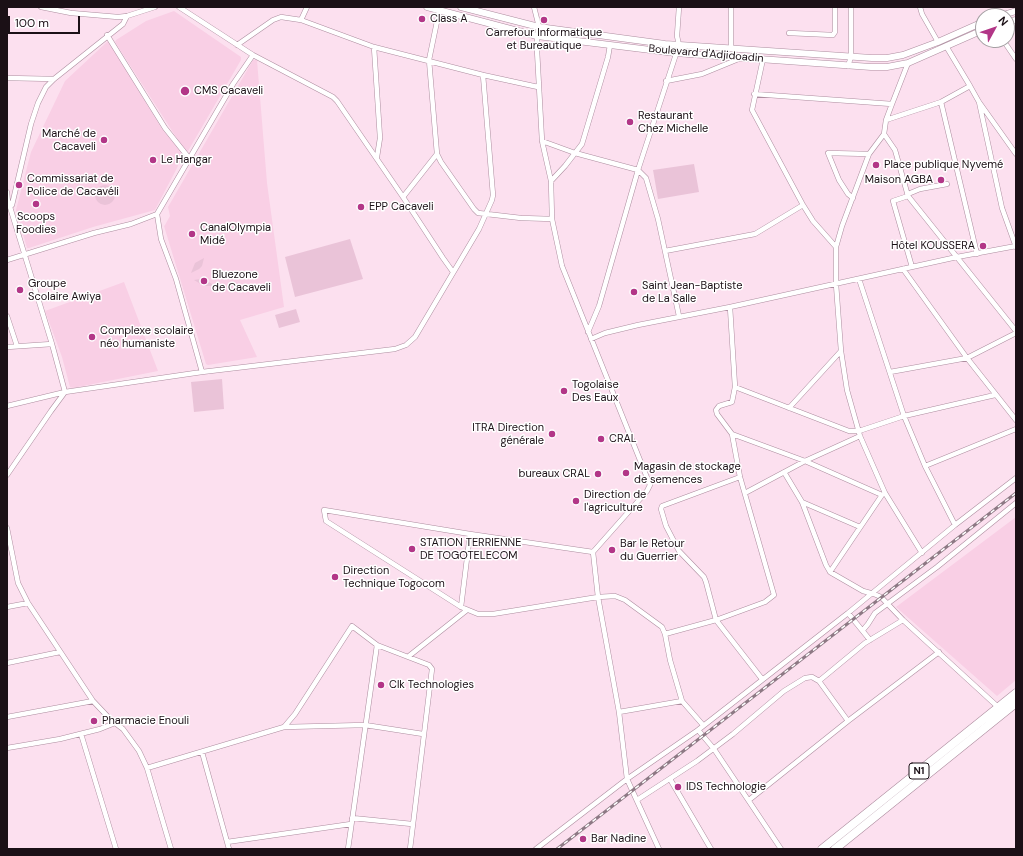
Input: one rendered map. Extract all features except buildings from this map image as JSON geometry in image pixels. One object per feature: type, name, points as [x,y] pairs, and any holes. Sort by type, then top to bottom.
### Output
[{"type":"highway","name":"N1","points":[[822,849],[1016,693]]},
{"type":"highway","name":"N1","points":[[835,849],[1016,703]]},
{"type":"main road","name":"Boulevard d'Adjidoadin","points":[[427,7],[537,36],[675,53],[848,66],[887,67],[908,63],[975,33]]},
{"type":"main road","name":"Boulevard d'Adjidoadin","points":[[461,7],[474,9],[539,27],[678,45],[851,57],[887,58],[903,55],[938,42],[975,26]]},
{"type":"main road","points":[[811,63],[814,54]]},
{"type":"street","points":[[41,7],[71,13],[118,17],[127,16],[155,7]]},
{"type":"street","points":[[71,13],[73,7]]},
{"type":"street","points":[[178,7],[253,55],[333,97],[341,105],[377,157],[442,258],[454,272]]},
{"type":"street","points":[[301,20],[307,7]]},
{"type":"street","points":[[534,7],[539,27],[537,36],[538,87],[542,141],[551,181],[552,218],[562,266],[650,485],[647,491],[593,552],[598,597],[619,712],[627,779],[659,849]]},
{"type":"street","points":[[588,332],[598,306],[638,170],[678,45],[677,36],[679,7]]},
{"type":"street","points":[[731,7],[731,48]]},
{"type":"street","points":[[789,33],[833,35],[835,32],[835,7]]},
{"type":"street","points":[[848,66],[851,57],[851,7]]},
{"type":"street","points":[[920,7],[922,14],[938,42]]},
{"type":"street","points":[[439,9],[429,60],[437,154],[441,162],[478,214],[552,218]]},
{"type":"street","points":[[9,205],[31,124],[46,86],[107,35],[123,24],[127,16]]},
{"type":"street","points":[[237,45],[277,18],[281,17],[301,20],[374,47],[483,75],[538,87]]},
{"type":"street","points":[[107,35],[165,128],[189,158]]},
{"type":"street","points":[[551,181],[582,144],[608,57],[610,45]]},
{"type":"street","points":[[946,46],[979,102],[1016,154]]},
{"type":"street","points":[[374,47],[380,138],[377,157]]},
{"type":"street","points":[[1008,48],[1016,59]]},
{"type":"street","points":[[7,260],[94,233],[137,222],[157,214],[233,84],[253,55]]},
{"type":"street","points":[[666,81],[702,74],[743,58]]},
{"type":"street","points":[[763,59],[751,108],[802,205],[813,221],[836,247]]},
{"type":"street","points":[[908,63],[886,120],[884,134],[870,154],[842,226],[836,247],[836,284],[841,351],[847,390],[859,433],[883,494],[922,552]]},
{"type":"street","points":[[7,406],[65,392],[202,372],[394,349],[406,345],[415,337],[454,272],[486,215],[493,195],[483,75]]},
{"type":"street","points":[[7,78],[54,79]]},
{"type":"street","points":[[886,120],[941,102],[970,86]]},
{"type":"street","points":[[754,94],[892,104]]},
{"type":"street","points":[[941,102],[977,254]]},
{"type":"street","points":[[591,339],[606,333],[679,316],[730,307],[912,266],[1016,247],[1002,208],[979,102]]},
{"type":"street","points":[[884,134],[895,150],[908,195],[1016,332],[967,358],[890,372]]},
{"type":"street","points":[[542,141],[575,153],[638,170],[647,180],[665,251],[679,316]]},
{"type":"street","points":[[852,198],[839,180],[828,153],[870,154]]},
{"type":"street","points":[[403,197],[437,154]]},
{"type":"street","points":[[912,266],[893,201],[920,189],[947,184]]},
{"type":"street","points":[[7,192],[9,205],[52,344],[65,392]]},
{"type":"street","points":[[665,251],[755,234],[802,205]]},
{"type":"street","points":[[157,214],[161,239],[176,279],[202,372]]},
{"type":"street","points":[[903,269],[967,358],[1016,420]]},
{"type":"street","points":[[859,279],[904,416],[925,466],[955,525]]},
{"type":"street","points":[[665,634],[716,620],[765,602],[774,595],[740,476],[732,434],[717,414],[716,410],[719,406],[732,402],[735,386],[730,307]]},
{"type":"street","points":[[7,316],[17,346]]},
{"type":"street","points":[[7,347],[52,344]]},
{"type":"street","points":[[790,408],[841,351]]},
{"type":"street","points":[[735,386],[849,431],[859,433]]},
{"type":"street","points":[[7,475],[65,392]]},
{"type":"street","points":[[745,493],[859,433],[904,416],[995,394]]},
{"type":"street","points":[[925,466],[1016,429]]},
{"type":"street","points":[[732,434],[805,461],[883,494]]},
{"type":"street","points":[[784,472],[802,502],[830,572],[863,592],[872,593],[881,597],[903,620],[998,707]]},
{"type":"street","points":[[740,476],[661,508],[666,526],[679,551],[704,577],[716,620],[762,679]]},
{"type":"street","points":[[536,849],[627,779],[698,730],[848,613],[955,525],[1016,478]]},
{"type":"street","points":[[830,572],[883,494]]},
{"type":"street","points":[[802,502],[860,527]]},
{"type":"street","points":[[863,630],[874,613],[937,567],[1016,503]]},
{"type":"street","points":[[593,552],[324,510],[326,521],[461,607],[478,614],[493,614],[598,597],[615,596],[625,600],[662,627],[682,701],[703,725]]},
{"type":"street","points":[[7,528],[9,553],[18,583],[28,604],[93,701],[106,716],[124,729],[139,751],[147,768],[171,849]]},
{"type":"street","points":[[461,607],[470,534]]},
{"type":"street","points":[[7,608],[28,604]]},
{"type":"street","points":[[409,656],[467,610]]},
{"type":"street","points":[[848,613],[870,640]]},
{"type":"street","points":[[818,681],[862,645],[903,620]]},
{"type":"street","points":[[284,727],[295,714],[352,626],[377,645],[409,656],[429,665],[432,669],[410,849]]},
{"type":"street","points":[[348,849],[377,645]]},
{"type":"street","points":[[7,663],[60,652]]},
{"type":"street","points":[[749,800],[848,721],[939,652]]},
{"type":"street","points":[[637,800],[714,749],[784,691],[808,677],[812,677],[818,681],[848,721]]},
{"type":"street","points":[[7,717],[93,701]]},
{"type":"street","points":[[619,712],[682,701]]},
{"type":"street","points":[[7,748],[60,739],[115,723]]},
{"type":"street","points":[[147,768],[284,727],[365,725],[423,734]]},
{"type":"street","points":[[698,730],[714,749],[781,849]]},
{"type":"street","points":[[81,734],[116,849]]},
{"type":"street","points":[[202,752],[229,849]]},
{"type":"street","points":[[670,779],[711,849]]},
{"type":"street","points":[[352,818],[412,824]]},
{"type":"street","points":[[227,842],[351,824]]},
{"type":"shaded area","name":"CMS Cacaveli","points":[[174,11],[241,57],[241,60],[188,151],[185,151],[115,42],[146,21]]},
{"type":"shaded area","name":"Marché de Cacaveli","points":[[108,41],[162,129],[183,154],[155,210],[93,227],[27,248],[16,210],[31,152],[65,81]]},
{"type":"shaded area","name":"Bluezone de Cacaveli","points":[[253,60],[257,60],[267,183],[284,307],[240,320],[257,357],[208,365],[206,364],[164,226],[170,216],[168,207]]},
{"type":"shaded area","points":[[694,164],[699,192],[658,199],[653,170]]},
{"type":"shaded area","points":[[101,185],[109,185],[115,191],[115,199],[109,205],[101,205],[95,199],[95,191]]},
{"type":"shaded area","points":[[350,239],[363,279],[295,297],[285,257]]},
{"type":"shaded area","points":[[204,258],[202,266],[191,273],[195,263]]},
{"type":"shaded area","points":[[194,280],[206,280],[215,286],[204,286]]},
{"type":"shaded area","points":[[124,282],[158,371],[73,388],[70,387],[62,357],[45,311]]},
{"type":"shaded area","points":[[296,309],[300,322],[279,328],[275,315]]},
{"type":"shaded area","points":[[222,379],[224,409],[194,412],[191,382]]},
{"type":"shaded area","points":[[1016,517],[1016,680],[997,696],[896,607]]},
{"type":"railway","points":[[557,849],[1016,493]]},
{"type":"place","name":"Class A","points":[[422,19]]},
{"type":"place","name":"Carrefour Informatique et Bureautique","points":[[544,20]]},
{"type":"place","name":"CMS Cacaveli","points":[[185,91]]},
{"type":"place","name":"Restaurant Chez Michelle","points":[[630,122]]},
{"type":"place","name":"Marché de Cacaveli","points":[[104,140]]},
{"type":"place","name":"Le Hangar","points":[[153,160]]},
{"type":"place","name":"Place publique Nyvemé","points":[[876,165]]},
{"type":"place","name":"Maison AGBA","points":[[941,180]]},
{"type":"place","name":"Commissariat de Police de Cacavéli","points":[[19,185]]},
{"type":"place","name":"Scoops Foodies","points":[[36,204]]},
{"type":"place","name":"EPP Cacaveli","points":[[361,207]]},
{"type":"place","name":"CanalOlympia Midé","points":[[192,234]]},
{"type":"place","name":"Hôtel KOUSSERA","points":[[983,246]]},
{"type":"place","name":"Bluezone de Cacaveli","points":[[204,281]]},
{"type":"place","name":"Groupe Scolaire Awiya","points":[[20,290]]},
{"type":"place","name":"Saint Jean-Baptiste de La Salle","points":[[634,292]]},
{"type":"place","name":"Complexe scolaire néo humaniste","points":[[92,337]]},
{"type":"place","name":"Togolaise Des Eaux","points":[[564,391]]},
{"type":"place","name":"ITRA Direction générale","points":[[552,434]]},
{"type":"place","name":"CRAL","points":[[601,439]]},
{"type":"place","name":"Magasin de stockage de semences","points":[[626,473]]},
{"type":"place","name":"bureaux CRAL","points":[[598,474]]},
{"type":"place","name":"Direction de l'agriculture","points":[[576,501]]},
{"type":"place","name":"STATION TERRIENNE DE TOGOTELECOM","points":[[412,549]]},
{"type":"place","name":"Bar le Retour du Guerrier","points":[[612,550]]},
{"type":"place","name":"Direction Technique Togocom","points":[[335,577]]},
{"type":"place","name":"Clk Technologies","points":[[381,685]]},
{"type":"place","name":"Pharmacie Enouli","points":[[94,721]]},
{"type":"place","name":"IDS Technologie","points":[[678,787]]},
{"type":"place","name":"Bar Nadine","points":[[583,839]]}]
